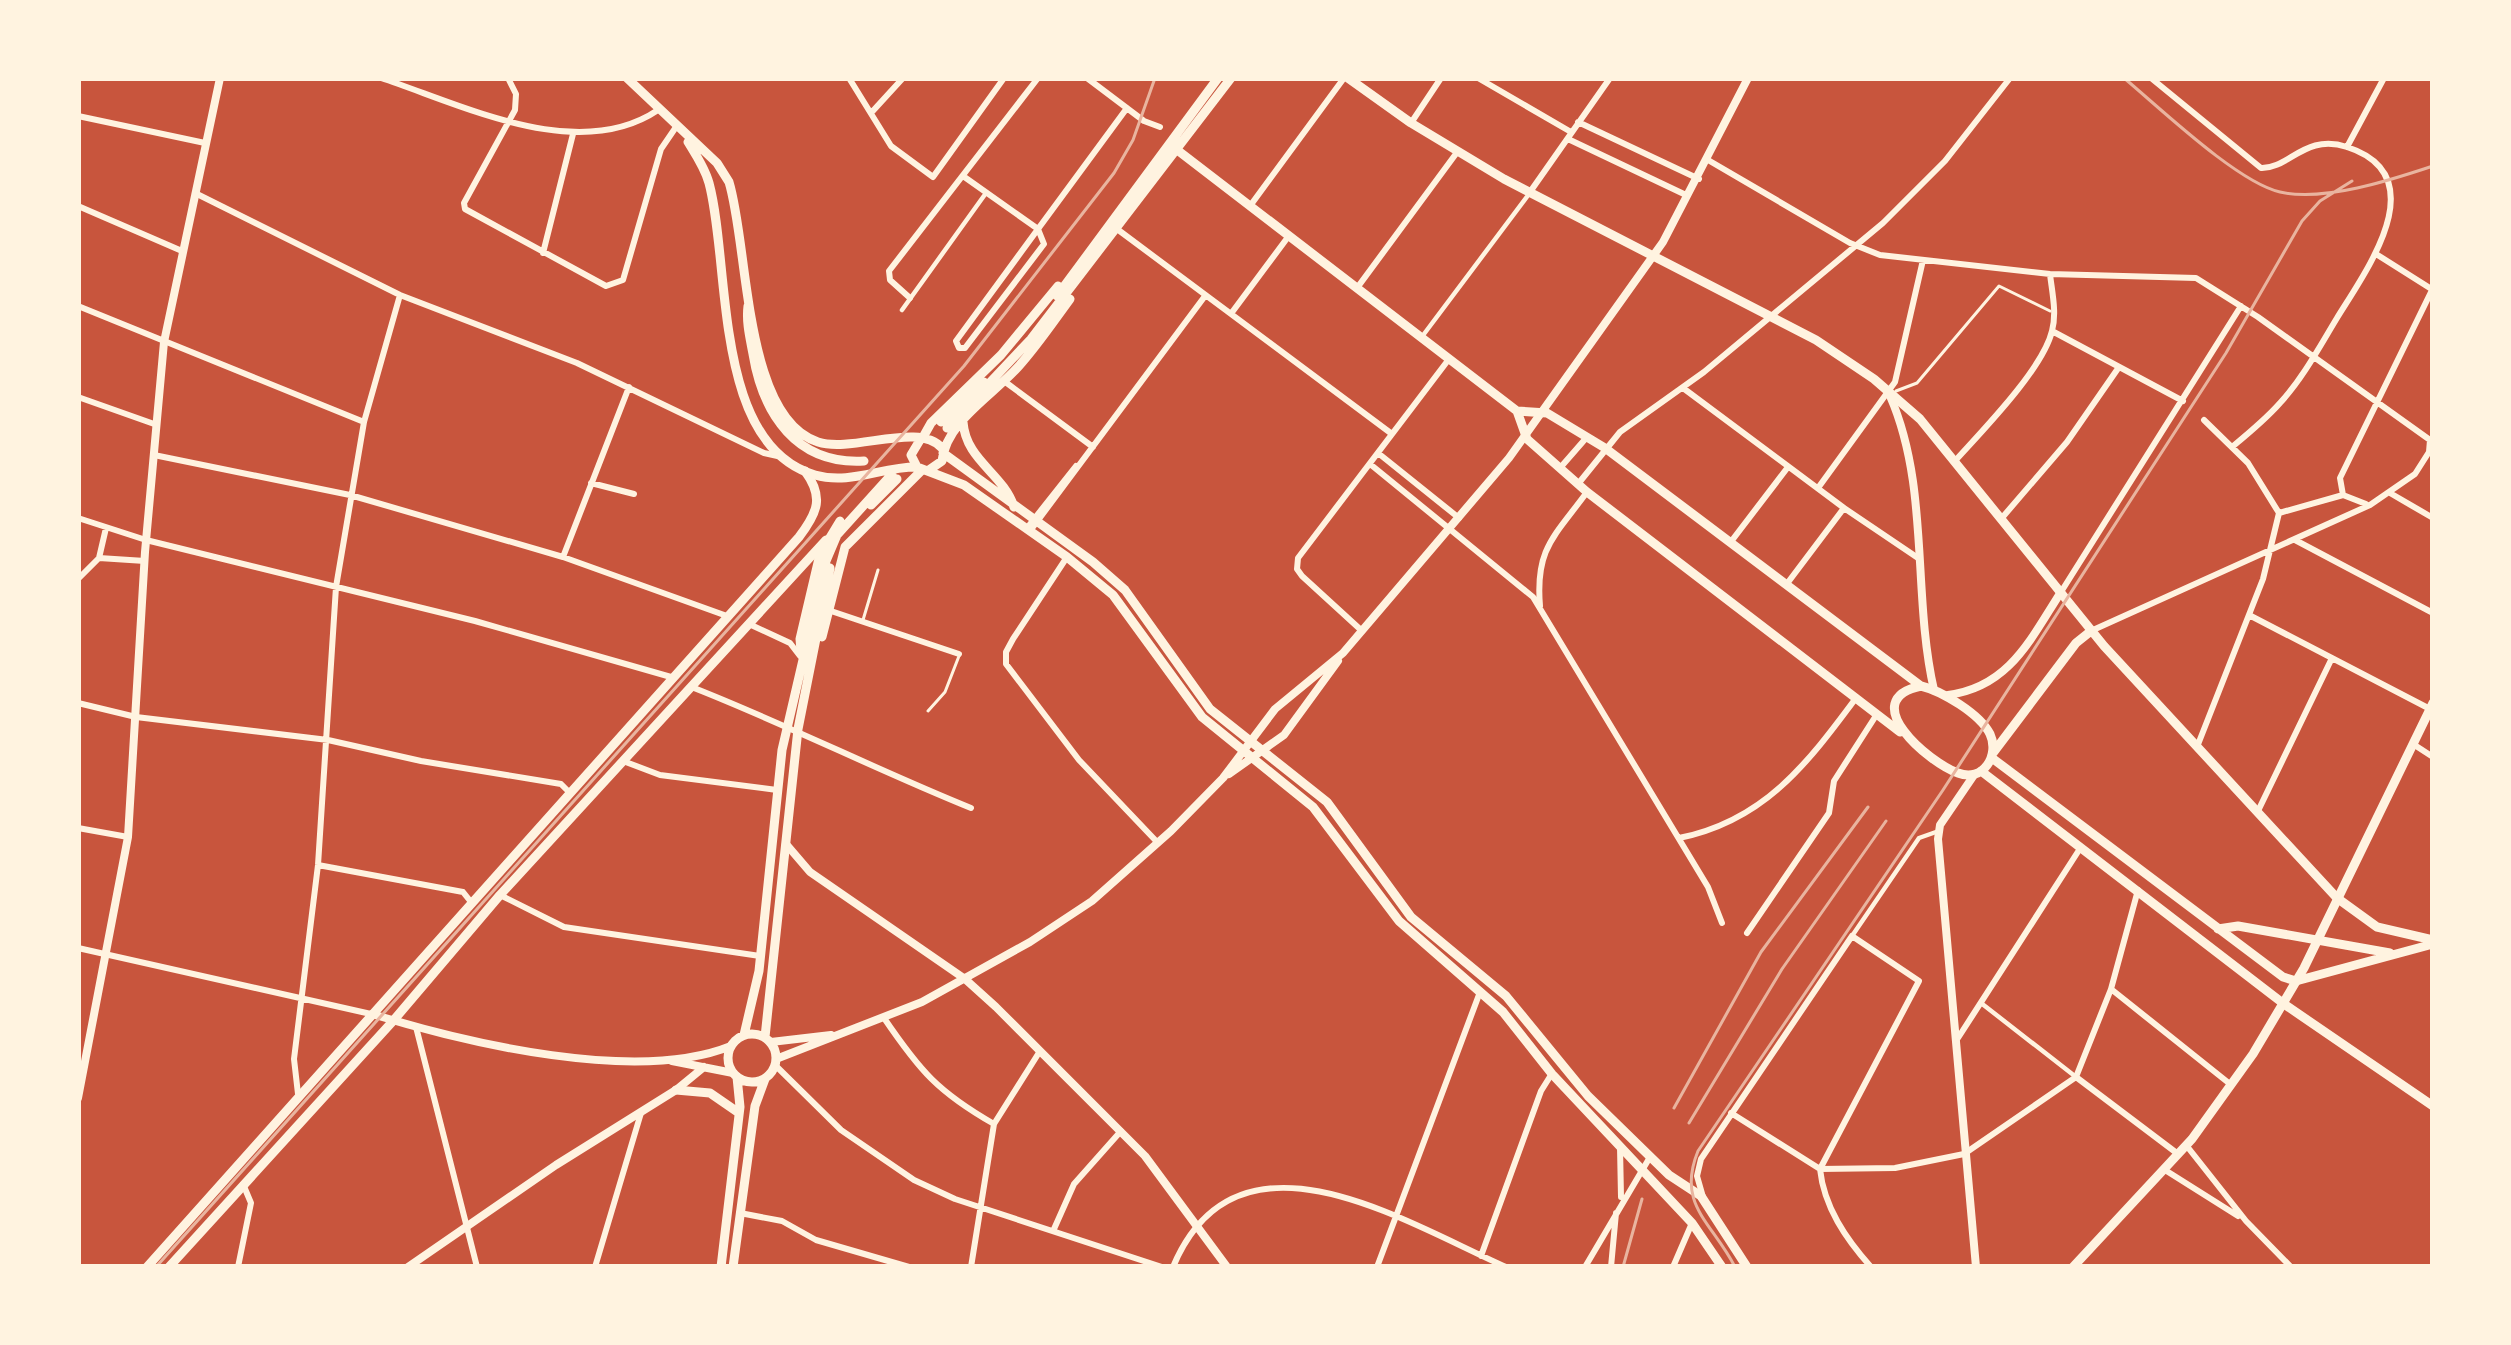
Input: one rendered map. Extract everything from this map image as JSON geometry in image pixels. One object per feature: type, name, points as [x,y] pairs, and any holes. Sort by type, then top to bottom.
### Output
[{"type":"main road","points":[[627,78],[717,163],[729,182],[770,392],[796,430],[832,445],[897,437],[932,439],[1113,595],[1191,705],[1313,807],[1399,921],[1515,1025],[1552,1074],[1692,1223],[1722,1267]]},
{"type":"main road","points":[[170,1267],[500,895],[826,540],[911,455],[931,423],[1001,355],[1116,228],[1218,78]]},
{"type":"main road","points":[[944,425],[1021,351],[1172,146],[1231,78]]},
{"type":"main road","points":[[1346,78],[1411,123],[1530,192],[1832,349],[1888,392],[1920,419],[2091,631],[2336,898],[2377,928],[2433,942]]},
{"type":"main road","points":[[686,137],[710,186],[745,403],[760,430],[785,458],[818,476],[854,478],[940,464],[942,450],[963,421],[1004,381],[1077,289],[1078,271]]},
{"type":"main road","points":[[1172,146],[1517,411],[1525,436],[1582,488],[1876,714],[1953,771],[1978,773],[2081,846],[2284,1004],[2433,1106]]},
{"type":"main road","points":[[751,301],[747,318],[756,375],[780,424],[809,452],[832,460],[864,461]]},
{"type":"main road","points":[[1517,411],[1543,412],[1605,448],[1922,686],[1984,725],[1992,756],[2278,974],[2296,981],[2433,942]]},
{"type":"main road","points":[[963,421],[972,454],[1005,488],[1014,507]]},
{"type":"main road","points":[[911,455],[923,469],[964,485],[1094,562],[1126,590],[1204,702],[1327,802],[1411,917],[1507,996],[1570,1076],[1678,1183],[1703,1198],[1747,1267]]},
{"type":"main road","points":[[805,658],[820,645],[838,563],[849,539],[923,469]]},
{"type":"main road","points":[[147,1267],[813,518],[818,494],[805,471]]},
{"type":"main road","points":[[721,1267],[739,1113],[735,1075],[727,1057],[730,1046],[744,1035],[760,956],[777,790],[805,658],[838,543],[893,474]]},
{"type":"main road","points":[[805,658],[800,638],[826,540]]},
{"type":"main road","points":[[728,616],[748,624]]},
{"type":"main road","points":[[1978,773],[2076,643],[2091,631]]},
{"type":"main road","points":[[1905,736],[1896,720],[1896,706],[1905,692],[1922,686]]},
{"type":"main road","points":[[2073,1267],[2165,1170],[2232,1086],[2284,1004],[2432,706]]},
{"type":"main road","points":[[733,1267],[755,1106],[776,1062],[768,1040],[792,727]]},
{"type":"main road","points":[[2217,929],[2238,926],[2396,954]]},
{"type":"main road","points":[[744,1035],[768,1040]]},
{"type":"main road","points":[[735,1075],[748,1082],[765,1078]]},
{"type":"main road","points":[[676,1090],[710,1093],[739,1113]]},
{"type":"street","points":[[78,1098],[128,836],[164,342],[220,78]]},
{"type":"street","points":[[381,78],[511,120],[573,134],[621,128],[659,110]]},
{"type":"street","points":[[508,78],[517,100],[511,120],[464,203],[467,213],[606,286],[622,280],[661,149],[676,128]]},
{"type":"street","points":[[849,78],[891,146],[929,177],[938,173],[1004,78]]},
{"type":"street","points":[[871,113],[903,78]]},
{"type":"street","points":[[910,298],[890,280],[889,271],[1039,78]]},
{"type":"street","points":[[1087,78],[1160,128]]},
{"type":"street","points":[[1098,86],[1104,78]]},
{"type":"street","points":[[1249,207],[1346,78]]},
{"type":"street","points":[[1411,123],[1441,78]]},
{"type":"street","points":[[1478,78],[1569,135],[1689,197]]},
{"type":"street","points":[[1421,338],[1610,78]]},
{"type":"street","points":[[1162,1267],[934,1190],[876,1157],[841,1130],[776,1062],[965,979],[1073,915],[1158,843],[1223,778],[1275,710],[1363,632],[1543,412],[1655,254],[1699,179],[1748,78]]},
{"type":"street","points":[[1540,610],[1540,560],[1619,432],[1683,388],[1856,246],[1945,161],[2010,78]]},
{"type":"street","points":[[2151,78],[2256,165],[2270,169],[2308,147],[2348,147],[2378,168],[2391,196],[2388,229],[2376,254],[2314,355],[2283,400],[2233,447]]},
{"type":"street","points":[[2348,147],[2384,78]]},
{"type":"street","points":[[963,176],[1038,229],[1044,244],[965,348],[959,348],[956,341],[1038,229],[1126,108]]},
{"type":"street","points":[[78,116],[205,143]]},
{"type":"street","points":[[1578,122],[1699,179]]},
{"type":"street","points":[[543,253],[573,134]]},
{"type":"street","points":[[1357,289],[1458,151]]},
{"type":"street","points":[[1708,160],[1856,246],[1880,255],[2050,274],[2189,276],[2242,306],[2430,438],[2431,448],[2421,467],[2390,494],[2091,631]]},
{"type":"street","points":[[902,310],[986,192]]},
{"type":"street","points":[[195,193],[400,295],[629,387],[764,453],[785,458]]},
{"type":"street","points":[[78,206],[182,251]]},
{"type":"street","points":[[1116,228],[1393,434]]},
{"type":"street","points":[[1233,311],[1288,237]]},
{"type":"street","points":[[2343,495],[2340,478],[2433,289],[2376,254]]},
{"type":"street","points":[[1818,488],[1899,371],[1923,260]]},
{"type":"street","points":[[1954,461],[2046,348],[2054,313],[2050,274]]},
{"type":"street","points":[[298,1094],[294,1059],[318,866],[336,586],[364,422],[400,295]]},
{"type":"street","points":[[1031,525],[1205,296]]},
{"type":"street","points":[[78,306],[364,422]]},
{"type":"street","points":[[1888,392],[1905,438],[1926,654],[1939,693],[1973,692],[2002,675],[2061,592],[2242,306]]},
{"type":"street","points":[[2052,331],[2183,401]]},
{"type":"street","points":[[1363,632],[1302,576],[1296,562],[1449,358]]},
{"type":"street","points":[[2002,519],[2067,442],[2119,368]]},
{"type":"street","points":[[1004,381],[1094,447]]},
{"type":"street","points":[[563,556],[629,387]]},
{"type":"street","points":[[1683,388],[1918,558]]},
{"type":"street","points":[[78,397],[157,424]]},
{"type":"street","points":[[2197,747],[2249,615],[2279,513],[2264,485],[2204,420]]},
{"type":"street","points":[[1560,468],[1587,436]]},
{"type":"street","points":[[1378,453],[1459,518]]},
{"type":"street","points":[[154,455],[350,495],[563,556],[728,616]]},
{"type":"street","points":[[1370,464],[1515,581],[1540,610],[1714,898],[1722,923]]},
{"type":"street","points":[[1031,525],[1076,466]]},
{"type":"street","points":[[1730,543],[1788,467]]},
{"type":"street","points":[[590,482],[634,494]]},
{"type":"street","points":[[2390,494],[2433,518]]},
{"type":"street","points":[[2279,513],[2343,495],[2370,505]]},
{"type":"street","points":[[1786,585],[1844,508]]},
{"type":"street","points":[[78,518],[146,540],[476,620],[672,677]]},
{"type":"street","points":[[78,579],[99,558],[106,528]]},
{"type":"street","points":[[2296,540],[2433,613]]},
{"type":"street","points":[[1067,557],[1006,652],[1008,670],[1094,777],[1158,843]]},
{"type":"street","points":[[99,558],[145,561]]},
{"type":"street","points":[[828,610],[959,654]]},
{"type":"street","points":[[2249,615],[2432,706]]},
{"type":"street","points":[[748,624],[790,643],[805,658]]},
{"type":"street","points":[[1223,778],[1264,752],[1310,705],[1343,653]]},
{"type":"street","points":[[2258,812],[2333,657]]},
{"type":"street","points":[[694,688],[971,808]]},
{"type":"street","points":[[1679,838],[1732,822],[1779,792],[1856,698]]},
{"type":"street","points":[[78,703],[136,717],[328,740],[561,784],[570,793]]},
{"type":"street","points":[[1747,933],[1828,813],[1834,781],[1876,714]]},
{"type":"street","points":[[2413,744],[2433,757]]},
{"type":"street","points":[[623,761],[660,775],[777,790]]},
{"type":"street","points":[[1703,1198],[1699,1164],[1731,1112],[1919,838],[1938,831],[1978,773]]},
{"type":"street","points":[[78,828],[128,836]]},
{"type":"street","points":[[1938,831],[1976,1267]]},
{"type":"street","points":[[784,839],[800,864],[815,876],[965,979],[1121,1132],[1197,1222],[1227,1267]]},
{"type":"street","points":[[1956,1041],[2081,846]]},
{"type":"street","points":[[318,866],[463,892],[471,902]]},
{"type":"street","points":[[781,867],[815,876]]},
{"type":"street","points":[[1731,1112],[1820,1169],[1873,1170],[1964,1154],[2076,1077],[2110,989],[2138,890]]},
{"type":"street","points":[[500,895],[563,927],[760,956]]},
{"type":"street","points":[[1852,936],[1916,976],[1918,984],[1820,1169],[1823,1192],[1839,1224],[1871,1267]]},
{"type":"street","points":[[78,948],[537,1052],[670,1060],[735,1075]]},
{"type":"street","points":[[2110,989],[2232,1086]]},
{"type":"street","points":[[1377,1267],[1480,992]]},
{"type":"street","points":[[1980,1002],[2076,1077],[2182,1150],[2291,1267]]},
{"type":"street","points":[[884,1018],[931,1082],[950,1099],[994,1124]]},
{"type":"street","points":[[416,1027],[477,1267]]},
{"type":"street","points":[[768,1040],[833,1036]]},
{"type":"street","points":[[670,1060],[730,1046]]},
{"type":"street","points":[[971,1267],[994,1124],[1040,1052]]},
{"type":"street","points":[[408,1267],[704,1067]]},
{"type":"street","points":[[1481,1256],[1543,1086],[1552,1074]]},
{"type":"street","points":[[595,1267],[641,1112]]},
{"type":"street","points":[[1054,1229],[1074,1184],[1121,1132]]},
{"type":"street","points":[[1610,1267],[1619,1205],[1620,1147]]},
{"type":"street","points":[[1585,1267],[1650,1157]]},
{"type":"street","points":[[2165,1170],[2246,1221]]},
{"type":"street","points":[[238,1267],[251,1203],[243,1184]]},
{"type":"street","points":[[1173,1267],[1197,1222],[1223,1202],[1287,1186],[1337,1193],[1506,1267]]},
{"type":"street","points":[[740,1213],[782,1221],[816,1240],[910,1267]]},
{"type":"street","points":[[1673,1267],[1692,1223]]},
{"type":"street","points":[[1280,1267],[1304,1267]]},
{"type":"lane","points":[[1888,392],[1917,383],[1999,286],[2054,313]]},
{"type":"lane","points":[[863,620],[878,570]]},
{"type":"lane","points":[[928,711],[945,692],[959,654]]},
{"type":"tram line","points":[[156,1267],[964,366],[1114,173],[1133,140],[1155,78]]},
{"type":"tram line","points":[[2124,78],[2221,159],[2280,192],[2337,192],[2433,166]]},
{"type":"tram line","points":[[1735,1267],[1694,1200],[1692,1170],[1698,1151],[1943,790],[2226,353],[2302,221],[2320,201],[2352,181]]},
{"type":"railway","points":[[1674,1108],[1761,952],[1868,807]]},
{"type":"railway","points":[[1689,1123],[1782,969],[1886,821]]},
{"type":"railway","points":[[1623,1267],[1642,1199]]}]
